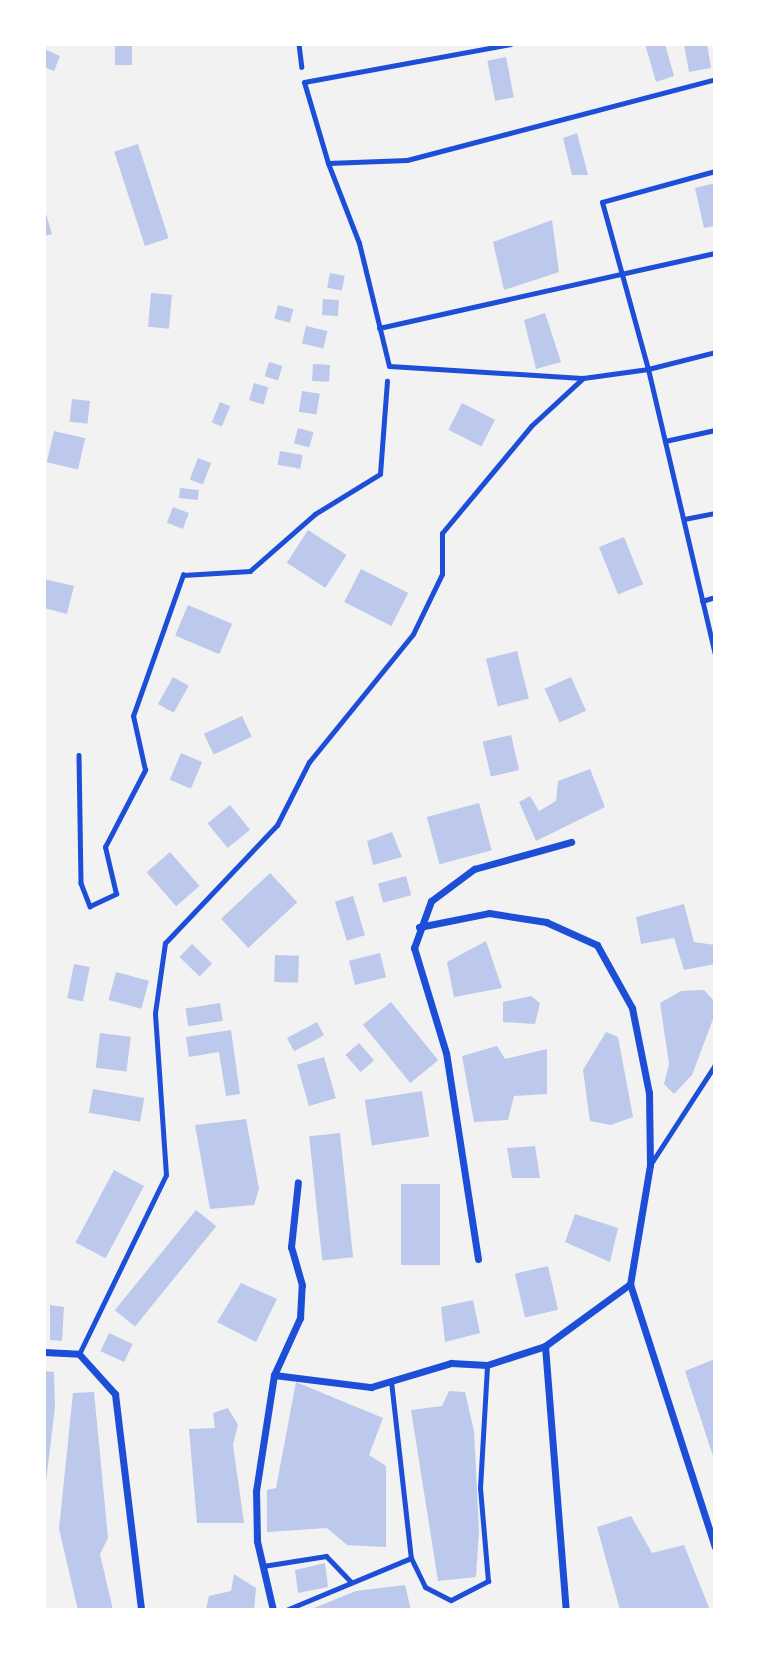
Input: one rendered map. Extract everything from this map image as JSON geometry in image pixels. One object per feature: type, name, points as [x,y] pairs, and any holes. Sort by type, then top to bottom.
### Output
[{"type":"street","points":[[478,1259],[446,1053],[414,948],[419,927],[431,901],[474,869],[571,842]]},
{"type":"street","points":[[419,927],[489,913],[546,922],[597,945],[632,1009],[649,1093],[650,1165],[631,1284],[715,1547]]},
{"type":"street","points":[[273,1610],[263,1566],[256,1491],[274,1375],[300,1318],[302,1285],[291,1247],[298,1182]]},
{"type":"street","points":[[274,1375],[371,1387],[451,1363],[487,1365],[545,1346],[631,1284]]},
{"type":"street","points":[[545,1346],[566,1610]]},
{"type":"street","points":[[44,1352],[79,1354],[115,1394],[141,1610]]},
{"type":"lane","points":[[511,44],[304,82],[328,163],[359,243],[388,366],[583,378],[648,369],[715,352]]},
{"type":"lane","points":[[328,163],[407,160],[715,79]]},
{"type":"lane","points":[[715,171],[602,202],[648,369],[715,654]]},
{"type":"lane","points":[[379,328],[715,253]]},
{"type":"lane","points":[[79,1354],[166,1175],[155,1013],[165,943],[277,825],[309,762],[413,634],[442,574],[442,533],[531,426],[583,378]]},
{"type":"lane","points":[[665,441],[715,430]]},
{"type":"lane","points":[[684,519],[715,513]]},
{"type":"lane","points":[[702,601],[715,597]]},
{"type":"lane","points":[[650,1165],[715,1065]]},
{"type":"lane","points":[[391,1381],[411,1558],[435,1597],[451,1600],[488,1581],[480,1488],[487,1365]]},
{"type":"lane","points":[[263,1566],[326,1556],[350,1581]]},
{"type":"lane","points":[[286,1610],[350,1581],[411,1558]]},
{"type":"path","points":[[299,44],[304,82]]},
{"type":"path","points":[[79,755],[81,883],[90,906],[116,894],[105,847],[145,770],[133,716],[183,575],[250,571],[315,514],[380,474],[388,366]]},
{"type":"building","points":[[645,44],[665,44],[674,76],[656,82]]},
{"type":"building","points":[[684,44],[707,44],[711,68],[689,72]]},
{"type":"building","points":[[115,45],[132,45],[132,65],[115,65]]},
{"type":"building","points":[[44,49],[60,56],[54,71],[44,67]]},
{"type":"building","points":[[506,57],[514,97],[495,101],[487,61]]},
{"type":"building","points":[[577,133],[588,175],[572,175],[563,138]]},
{"type":"building","points":[[138,144],[169,238],[145,246],[114,152]]},
{"type":"building","points":[[715,183],[715,226],[704,228],[695,188]]},
{"type":"building","points":[[44,207],[52,234],[44,236]]},
{"type":"building","points":[[552,220],[559,272],[504,290],[493,242]]},
{"type":"building","points":[[330,273],[345,276],[342,291],[327,288]]},
{"type":"building","points":[[151,293],[172,295],[169,329],[148,327]]},
{"type":"building","points":[[323,299],[339,300],[338,316],[322,315]]},
{"type":"building","points":[[278,305],[293,309],[290,323],[274,319]]},
{"type":"building","points":[[545,313],[561,362],[536,369],[524,320]]},
{"type":"building","points":[[306,326],[327,331],[323,348],[302,344]]},
{"type":"building","points":[[269,362],[282,366],[278,380],[265,376]]},
{"type":"building","points":[[313,364],[330,365],[329,382],[312,381]]},
{"type":"building","points":[[254,383],[268,387],[263,404],[249,400]]},
{"type":"building","points":[[302,391],[320,394],[316,415],[299,412]]},
{"type":"building","points":[[72,399],[90,401],[87,424],[70,422]]},
{"type":"building","points":[[220,402],[230,406],[222,427],[212,422]]},
{"type":"building","points":[[462,403],[495,420],[481,447],[448,430]]},
{"type":"building","points":[[298,428],[313,432],[309,448],[294,443]]},
{"type":"building","points":[[54,431],[85,438],[78,469],[47,462]]},
{"type":"building","points":[[280,451],[303,455],[300,469],[278,465]]},
{"type":"building","points":[[198,458],[211,463],[203,484],[190,479]]},
{"type":"building","points":[[180,488],[199,490],[198,500],[179,498]]},
{"type":"building","points":[[173,507],[189,513],[183,529],[167,523]]},
{"type":"building","points":[[308,530],[347,555],[325,588],[287,563]]},
{"type":"building","points":[[624,537],[643,584],[618,594],[599,547]]},
{"type":"building","points":[[361,569],[408,593],[391,626],[344,602]]},
{"type":"building","points":[[44,579],[74,586],[67,614],[44,608]]},
{"type":"building","points":[[188,605],[232,624],[219,654],[175,635]]},
{"type":"building","points":[[517,651],[529,699],[498,706],[486,659]]},
{"type":"building","points":[[173,677],[189,686],[174,713],[158,704]]},
{"type":"building","points":[[571,677],[586,711],[560,723],[545,689]]},
{"type":"building","points":[[242,716],[252,737],[214,755],[204,734]]},
{"type":"building","points":[[511,735],[519,770],[491,777],[483,742]]},
{"type":"building","points":[[181,753],[202,762],[191,789],[170,780]]},
{"type":"building","points":[[590,769],[605,807],[536,841],[519,802],[530,796],[539,811],[556,801],[558,781]]},
{"type":"building","points":[[479,803],[492,850],[440,864],[427,817]]},
{"type":"building","points":[[230,805],[250,830],[228,848],[207,823]]},
{"type":"building","points":[[392,832],[402,857],[373,865],[367,841]]},
{"type":"building","points":[[170,852],[200,886],[176,906],[147,872]]},
{"type":"building","points":[[270,873],[297,902],[248,948],[221,919]]},
{"type":"building","points":[[406,876],[411,895],[383,903],[378,884]]},
{"type":"building","points":[[353,896],[365,935],[347,941],[335,902]]},
{"type":"building","points":[[684,904],[694,942],[715,945],[715,964],[684,970],[674,938],[641,944],[636,917]]},
{"type":"building","points":[[486,941],[502,988],[454,997],[447,962]]},
{"type":"building","points":[[192,944],[212,963],[200,976],[179,957]]},
{"type":"building","points":[[380,953],[386,977],[355,985],[349,961]]},
{"type":"building","points":[[275,955],[299,956],[298,983],[274,982]]},
{"type":"building","points":[[74,964],[90,967],[83,1001],[67,998]]},
{"type":"building","points":[[116,972],[149,981],[141,1009],[108,1000]]},
{"type":"building","points":[[704,990],[715,1002],[715,1014],[692,1075],[674,1094],[664,1084],[669,1064],[660,1003],[681,991]]},
{"type":"building","points":[[531,996],[540,1003],[535,1024],[503,1022],[503,1002]]},
{"type":"building","points":[[391,1002],[438,1060],[410,1083],[363,1025]]},
{"type":"building","points":[[220,1003],[223,1021],[188,1026],[185,1008]]},
{"type":"building","points":[[317,1022],[324,1035],[294,1051],[287,1038]]},
{"type":"building","points":[[231,1030],[240,1094],[226,1096],[219,1052],[189,1057],[186,1037]]},
{"type":"building","points":[[606,1032],[618,1037],[633,1117],[611,1125],[590,1121],[583,1070]]},
{"type":"building","points":[[100,1033],[131,1037],[127,1072],[96,1068]]},
{"type":"building","points":[[359,1043],[374,1060],[361,1072],[345,1055]]},
{"type":"building","points":[[497,1046],[505,1059],[547,1049],[547,1094],[514,1096],[508,1120],[474,1122],[462,1056]]},
{"type":"building","points":[[324,1057],[336,1098],[309,1106],[297,1065]]},
{"type":"building","points":[[93,1089],[144,1098],[140,1122],[89,1113]]},
{"type":"building","points":[[422,1091],[429,1136],[372,1146],[365,1100]]},
{"type":"building","points":[[246,1119],[259,1189],[254,1205],[210,1209],[195,1125]]},
{"type":"building","points":[[340,1133],[353,1257],[322,1261],[309,1136]]},
{"type":"building","points":[[535,1146],[540,1178],[512,1178],[507,1148]]},
{"type":"building","points":[[114,1170],[144,1186],[106,1258],[76,1242]]},
{"type":"building","points":[[401,1184],[440,1184],[440,1265],[401,1265]]},
{"type":"building","points":[[196,1210],[216,1226],[135,1327],[115,1310]]},
{"type":"building","points":[[575,1214],[618,1228],[610,1262],[565,1242]]},
{"type":"building","points":[[548,1266],[558,1310],[525,1317],[515,1274]]},
{"type":"building","points":[[241,1283],[277,1299],[256,1342],[217,1322]]},
{"type":"building","points":[[473,1300],[480,1333],[445,1342],[441,1307]]},
{"type":"building","points":[[50,1305],[64,1307],[62,1341],[50,1340]]},
{"type":"building","points":[[109,1333],[133,1344],[124,1362],[101,1351]]},
{"type":"building","points":[[715,1359],[715,1462],[685,1371]]},
{"type":"building","points":[[44,1371],[54,1372],[55,1407],[45,1490]]},
{"type":"building","points":[[296,1382],[383,1418],[369,1455],[386,1466],[386,1547],[347,1545],[327,1528],[267,1532],[267,1490],[276,1488]]},
{"type":"building","points":[[449,1391],[465,1392],[474,1431],[479,1531],[476,1577],[438,1581],[411,1410],[442,1406]]},
{"type":"building","points":[[94,1392],[108,1538],[100,1554],[113,1610],[78,1610],[59,1529],[73,1393]]},
{"type":"building","points":[[228,1408],[238,1425],[233,1445],[244,1523],[197,1523],[189,1429],[215,1428],[213,1413]]},
{"type":"building","points":[[631,1516],[652,1553],[684,1545],[710,1610],[620,1610],[597,1527]]},
{"type":"building","points":[[325,1563],[328,1587],[298,1593],[295,1570]]},
{"type":"building","points":[[234,1574],[256,1588],[254,1610],[206,1610],[209,1596],[231,1591]]},
{"type":"building","points":[[405,1585],[411,1610],[309,1610],[356,1591]]}]
